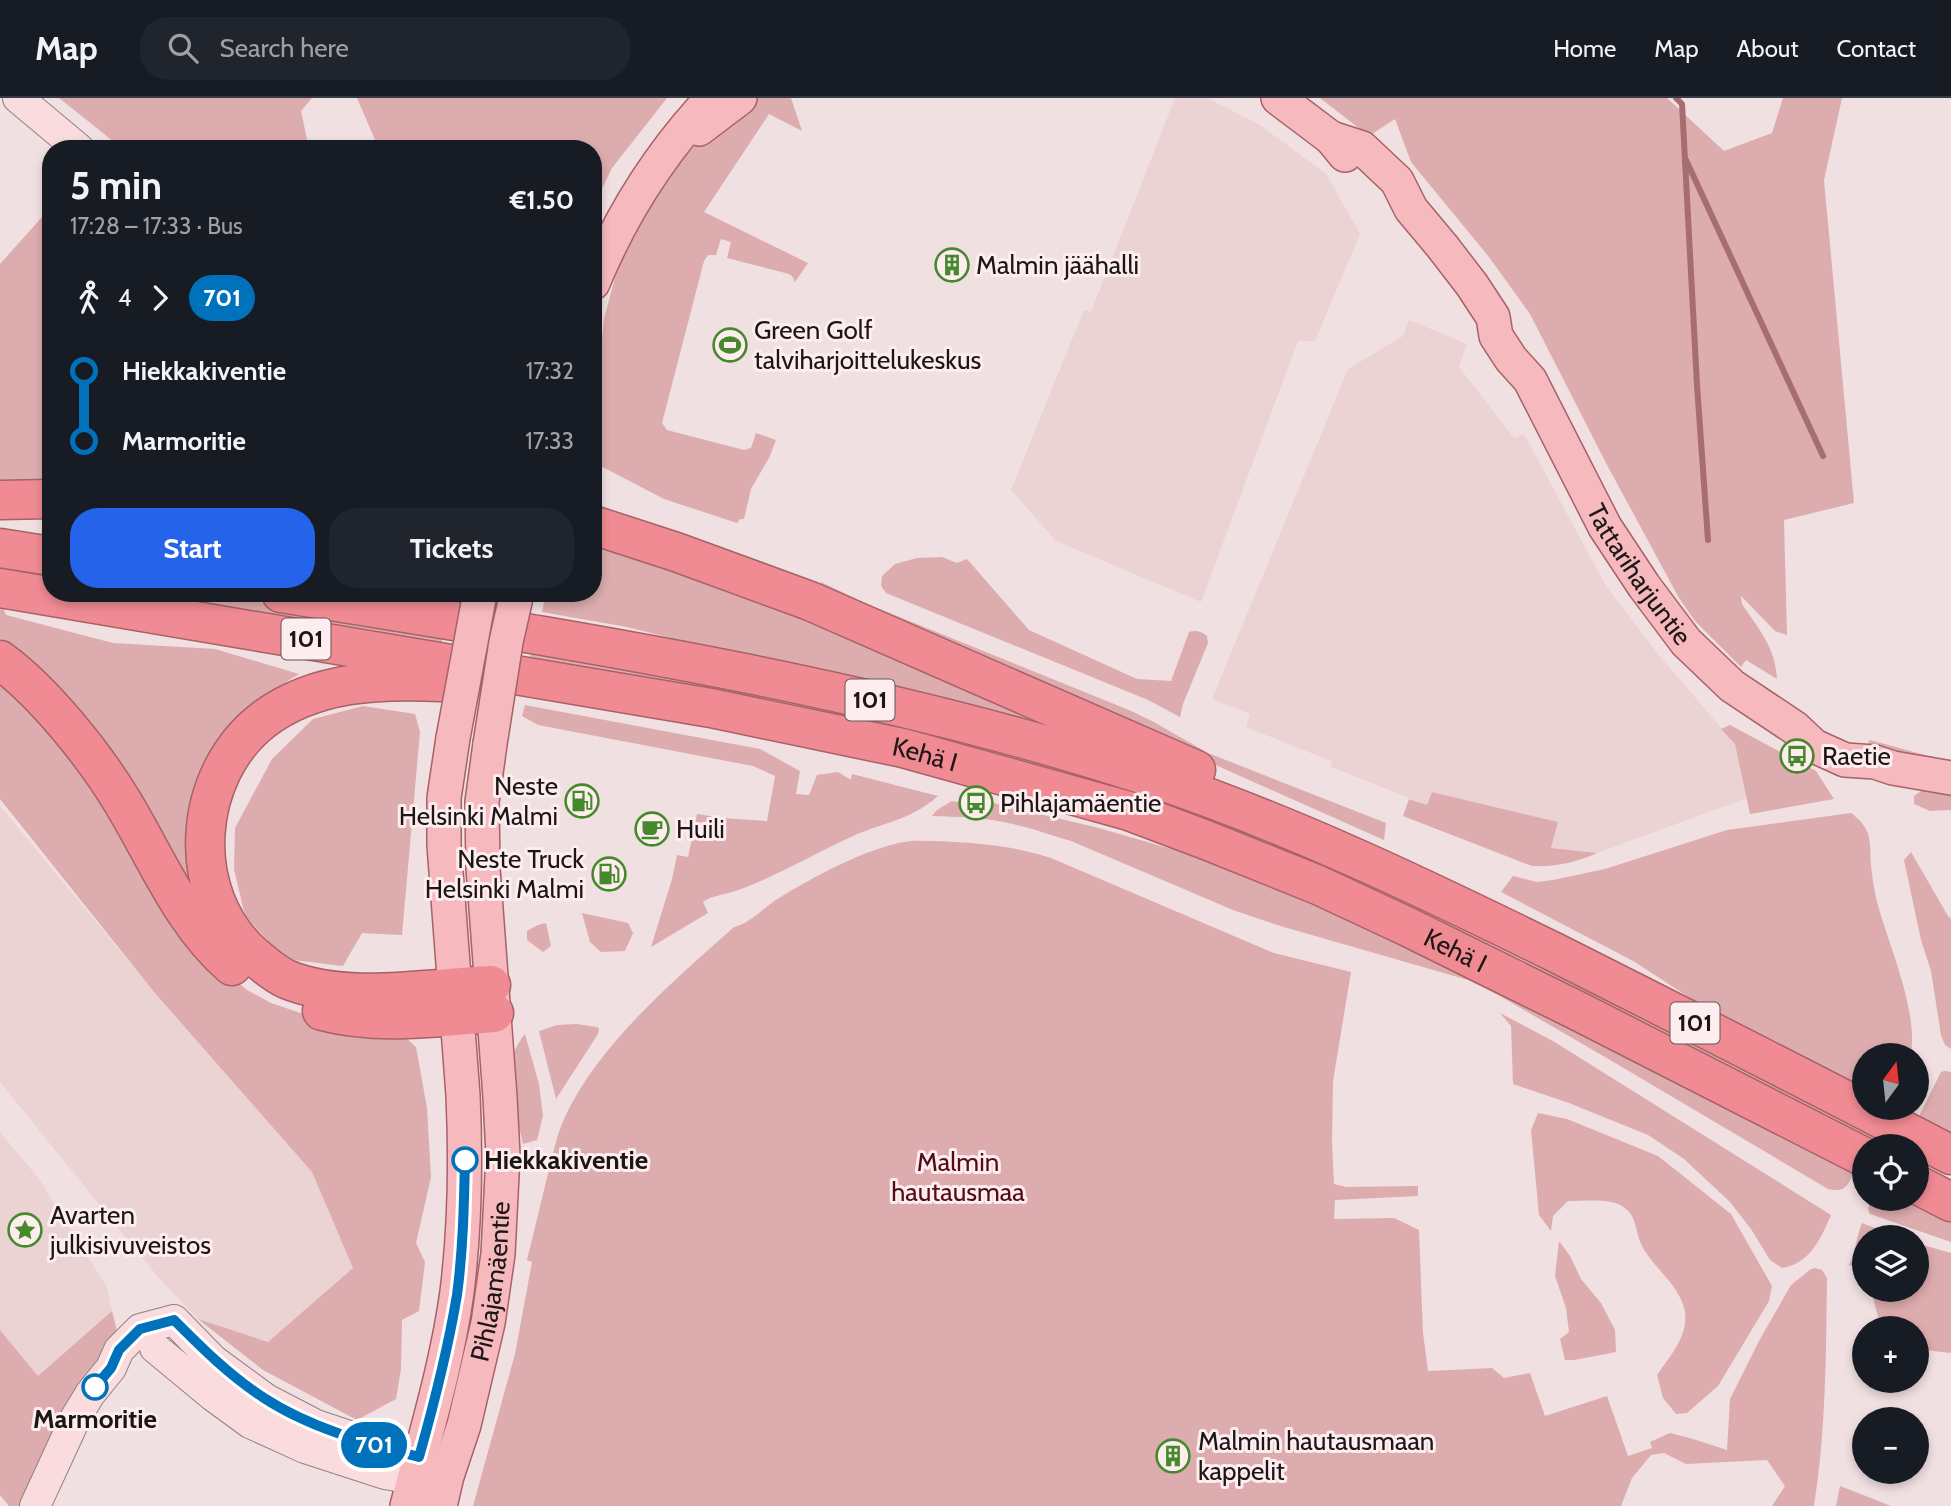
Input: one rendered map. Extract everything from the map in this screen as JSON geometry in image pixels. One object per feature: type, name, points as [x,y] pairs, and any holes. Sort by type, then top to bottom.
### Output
[{"type":"highway","points":[[0,500],[42,499]]},
{"type":"highway","points":[[602,528],[810,601],[992,680],[1365,846],[1436,894]]},
{"type":"highway","points":[[0,548],[42,555]]},
{"type":"highway","name":"Kehä I","points":[[0,588],[42,595]]},
{"type":"highway","name":"Kehä I","points":[[83,602],[724,710],[903,748],[1129,811],[1318,885],[1408,927],[1852,1151]]},
{"type":"highway","name":"Kehä I","points":[[335,602],[618,649],[829,690],[1038,744],[1193,792],[1336,849],[1436,894],[1668,1009],[1951,1155]]},
{"type":"highway","points":[[0,660],[48,705],[80,742],[121,799],[176,897],[203,936],[251,982],[301,1005],[354,1018],[405,1020],[474,1000]]},
{"type":"highway","points":[[474,1000],[327,990],[284,978],[260,962],[228,928],[210,887],[205,841],[207,815],[220,773],[244,737],[263,720],[306,696],[333,688],[398,680],[612,691]]},
{"type":"highway","points":[[1929,1191],[1951,1202]]},
{"type":"main road","points":[[602,261],[644,183],[712,98]]},
{"type":"main road","points":[[669,151],[740,98]]},
{"type":"main road","name":"Tattariharjuntie","points":[[1278,98],[1331,138],[1362,148],[1397,181],[1411,209],[1442,246],[1493,317],[1496,336],[1511,359],[1530,380],[1605,527],[1686,642],[1732,687],[1795,728],[1814,746],[1845,760],[1875,762],[1951,778]]},
{"type":"main road","name":"Pihlajamäentie","points":[[444,1491],[464,1425],[488,1323],[498,1254],[503,1155],[500,1097],[474,1000],[444,845],[444,798],[478,602]]},
{"type":"main road","name":"Pihlajamäentie","points":[[413,1481],[443,1364],[454,1306],[464,1226],[465,1131],[483,868],[482,802],[506,642],[515,602]]},
{"type":"street","points":[[18,98],[68,140]]},
{"type":"street","points":[[174,1320],[213,1360],[265,1399],[316,1425],[373,1444],[413,1481]]},
{"type":"street","points":[[111,1368],[128,1363],[155,1348],[174,1320]]},
{"type":"street","points":[[35,1506],[76,1417],[111,1368],[119,1350],[140,1329],[174,1320]]},
{"type":"street","points":[[155,1348],[250,1423],[305,1448],[444,1491]]},
{"type":"shaded area","points":[[1175,98],[1207,98],[1260,125],[1326,174],[1360,234],[1315,341],[1298,341],[1201,602],[1056,541],[1011,490],[1084,310],[1091,312]]},
{"type":"shaded area","points":[[1409,320],[1467,344],[1459,367],[1514,438],[1524,434],[1606,586],[1658,654],[1735,744],[1747,798],[1597,853],[1551,848],[1557,822],[1432,792],[1427,805],[1331,767],[1331,761],[1246,727],[1250,714],[1212,699],[1348,369],[1403,336]]},
{"type":"shaded area","points":[[0,806],[154,992],[312,1172],[353,1268],[268,1342],[198,1319],[158,1277],[0,1082]]},
{"type":"shaded area","points":[[0,1132],[39,1179],[107,1287],[112,1311],[38,1376],[0,1330]]},
{"type":"green space","points":[[59,98],[312,98],[301,111],[307,140],[112,140]]},
{"type":"green space","points":[[357,98],[667,98],[612,168],[602,189],[602,140],[375,140]]},
{"type":"green space","points":[[752,98],[791,98],[802,131],[769,114],[704,212],[808,263],[795,282],[789,274],[727,258],[731,242],[721,239],[716,255],[708,255],[704,261],[662,423],[667,430],[744,450],[751,448],[756,433],[776,440],[751,489],[744,519],[737,523],[664,499],[602,467],[602,341],[604,319],[620,259],[668,173],[700,141]]},
{"type":"green space","points":[[1320,98],[1667,98],[1724,151],[1772,133],[1783,98],[1842,98],[1824,180],[1854,503],[1784,520],[1787,635],[1775,631],[1741,596],[1742,604],[1770,648],[1777,679],[1746,660],[1741,667],[1695,621],[1679,598],[1530,314],[1489,257],[1411,162],[1395,119],[1369,136]]},
{"type":"green space","points":[[42,217],[42,488],[0,490],[0,264]]},
{"type":"green space","points":[[602,544],[761,597],[1067,731],[627,627],[542,612],[544,602],[602,602]]},
{"type":"green space","points":[[942,557],[957,563],[967,559],[1029,630],[1137,679],[1171,681],[1189,632],[1198,631],[1205,634],[1208,643],[1180,717],[1148,700],[886,593],[881,586],[882,576],[895,564],[917,558]]},
{"type":"green space","points":[[821,582],[865,603],[1129,710],[1208,753],[1386,823],[1384,840],[818,588]]},
{"type":"green space","points":[[0,600],[6,615],[113,643],[215,649],[299,674],[264,696],[193,879],[183,885],[0,646]]},
{"type":"green space","points":[[178,602],[259,602],[444,632],[441,646]]},
{"type":"green space","points":[[532,646],[720,680],[1063,764],[1336,864],[1878,1134],[1852,1136],[1332,875],[530,661]]},
{"type":"green space","points":[[0,676],[39,712],[230,976],[247,990],[271,1003],[327,1022],[405,1037],[416,1047],[427,1108],[431,1177],[416,1243],[425,1262],[419,1311],[402,1320],[401,1369],[396,1399],[357,1420],[263,1370],[198,1319],[268,1342],[353,1268],[312,1172],[154,992],[0,799]]},
{"type":"green space","points":[[525,705],[760,749],[800,771],[796,794],[809,795],[817,775],[838,772],[851,780],[852,774],[938,796],[907,816],[851,837],[754,884],[706,900],[703,902],[708,913],[651,947],[677,855],[688,857],[697,814],[767,821],[775,776],[753,766],[538,725],[522,716]]},
{"type":"green space","points":[[363,706],[415,714],[420,732],[402,935],[362,933],[343,966],[285,959],[245,916],[234,869],[235,828],[272,759],[313,719]]},
{"type":"green space","points":[[1730,725],[1816,771],[1834,799],[1750,814],[1735,744],[1721,729]]},
{"type":"green space","points":[[1870,740],[1951,760],[1951,767],[1875,746],[1868,743]]},
{"type":"green space","points":[[1931,789],[1951,789],[1951,810],[1930,811],[1914,804],[1914,796]]},
{"type":"green space","points":[[1432,792],[1558,822],[1551,848],[1597,853],[1565,864],[1532,866],[1403,816],[1409,799],[1427,805]]},
{"type":"green space","points":[[952,801],[991,809],[993,803],[1095,827],[1189,854],[1392,939],[1852,1169],[1852,1177],[1843,1189],[1828,1189],[1605,1057],[1468,980],[1233,910],[1071,841],[1040,831],[989,820],[932,816]]},
{"type":"green space","points":[[1851,813],[1865,827],[1870,845],[1876,898],[1901,976],[1912,1036],[1912,1043],[1852,1043],[1852,1086],[1696,1002],[1635,962],[1501,892],[1513,876],[1537,882],[1605,869],[1727,830]]},
{"type":"green space","name":"Malmin hautausmaa","points":[[904,842],[994,845],[1051,858],[1274,953],[1351,972],[1333,1081],[1334,1184],[1346,1187],[1418,1186],[1418,1196],[1335,1200],[1334,1219],[1394,1218],[1419,1230],[1423,1333],[1428,1371],[1492,1368],[1504,1378],[1530,1373],[1545,1416],[1607,1396],[1628,1456],[1652,1448],[1650,1442],[1670,1433],[1727,1450],[1730,1399],[1759,1341],[1791,1285],[1811,1269],[1822,1270],[1827,1278],[1826,1364],[1821,1449],[1814,1506],[1772,1506],[1785,1486],[1767,1460],[1686,1464],[1664,1453],[1651,1455],[1632,1478],[1621,1506],[473,1506],[515,1354],[532,1262],[527,1260],[559,1130],[596,1065],[639,1015],[734,927],[746,922],[807,881],[856,857]]},
{"type":"green space","points":[[1911,852],[1951,919],[1951,1049],[1945,1045],[1941,1035],[1931,971],[1921,940],[1904,860]]},
{"type":"green space","points":[[582,913],[628,923],[633,933],[625,951],[601,952],[590,942]]},
{"type":"green space","points":[[546,923],[551,946],[543,952],[527,940],[527,931]]},
{"type":"green space","points":[[1500,1013],[1553,1041],[1831,1215],[1813,1249],[1792,1266],[1782,1268],[1770,1260],[1730,1202],[1684,1159],[1648,1135],[1513,1084],[1511,1026]]},
{"type":"green space","points":[[577,1024],[599,1028],[598,1034],[556,1099],[539,1031],[557,1025]]},
{"type":"green space","points":[[525,1034],[539,1084],[543,1116],[537,1140],[523,1144],[513,1102],[510,1073],[517,1046]]},
{"type":"green space","points":[[1941,1072],[1951,1072],[1951,1136],[1917,1120],[1929,1120],[1929,1096]]},
{"type":"green space","points":[[1538,1113],[1567,1119],[1658,1156],[1731,1214],[1772,1286],[1769,1301],[1718,1386],[1687,1413],[1676,1414],[1663,1398],[1657,1375],[1677,1346],[1684,1330],[1685,1312],[1678,1294],[1641,1244],[1633,1218],[1617,1203],[1568,1201],[1553,1216],[1551,1231],[1539,1215],[1531,1130]]},
{"type":"green space","points":[[1929,1209],[1951,1221],[1951,1242],[1929,1234],[1929,1225],[1902,1225],[1870,1214],[1869,1211]]},
{"type":"green space","points":[[1559,1241],[1581,1279],[1601,1303],[1615,1330],[1616,1352],[1565,1360],[1560,1339],[1569,1332],[1566,1308],[1555,1276]]},
{"type":"green space","points":[[1929,1247],[1951,1253],[1951,1353],[1929,1350],[1929,1316],[1878,1316],[1874,1302],[1929,1302]]},
{"type":"green space","points":[[112,1311],[117,1331],[54,1426],[21,1506],[9,1506],[0,1495],[0,1330],[38,1376]]},
{"type":"green space","points":[[1840,1486],[1891,1506],[1836,1506]]},
{"type":"waterway","points":[[1676,98],[1682,104],[1708,540]]},
{"type":"waterway","points":[[1686,160],[1823,456]]},
{"type":"bus line","name":"701","points":[[95,1387],[111,1368],[119,1350],[140,1329],[174,1320],[213,1360],[265,1399],[316,1425],[419,1457],[457,1294],[464,1226],[465,1160]]},
{"type":"place","name":"Malmin jäähalli","points":[[952,265]]},
{"type":"place","name":"Green Golf talviharjoittelukeskus","points":[[730,345]]},
{"type":"place","name":"Raetie","points":[[1797,756]]},
{"type":"place","name":"Neste Helsinki Malmi","points":[[582,801]]},
{"type":"place","name":"Pihlajamäentie","points":[[976,803]]},
{"type":"place","name":"Huili","points":[[652,829]]},
{"type":"place","name":"Neste Truck Helsinki Malmi","points":[[609,874]]},
{"type":"place","name":"Hiekkakiventie","points":[[465,1160]]},
{"type":"place","name":"Avarten julkisivuveistos","points":[[25,1230]]},
{"type":"place","name":"Marmoritie","points":[[95,1387]]},
{"type":"place","name":"Malmin hautausmaan kappelit","points":[[1173,1456]]}]
